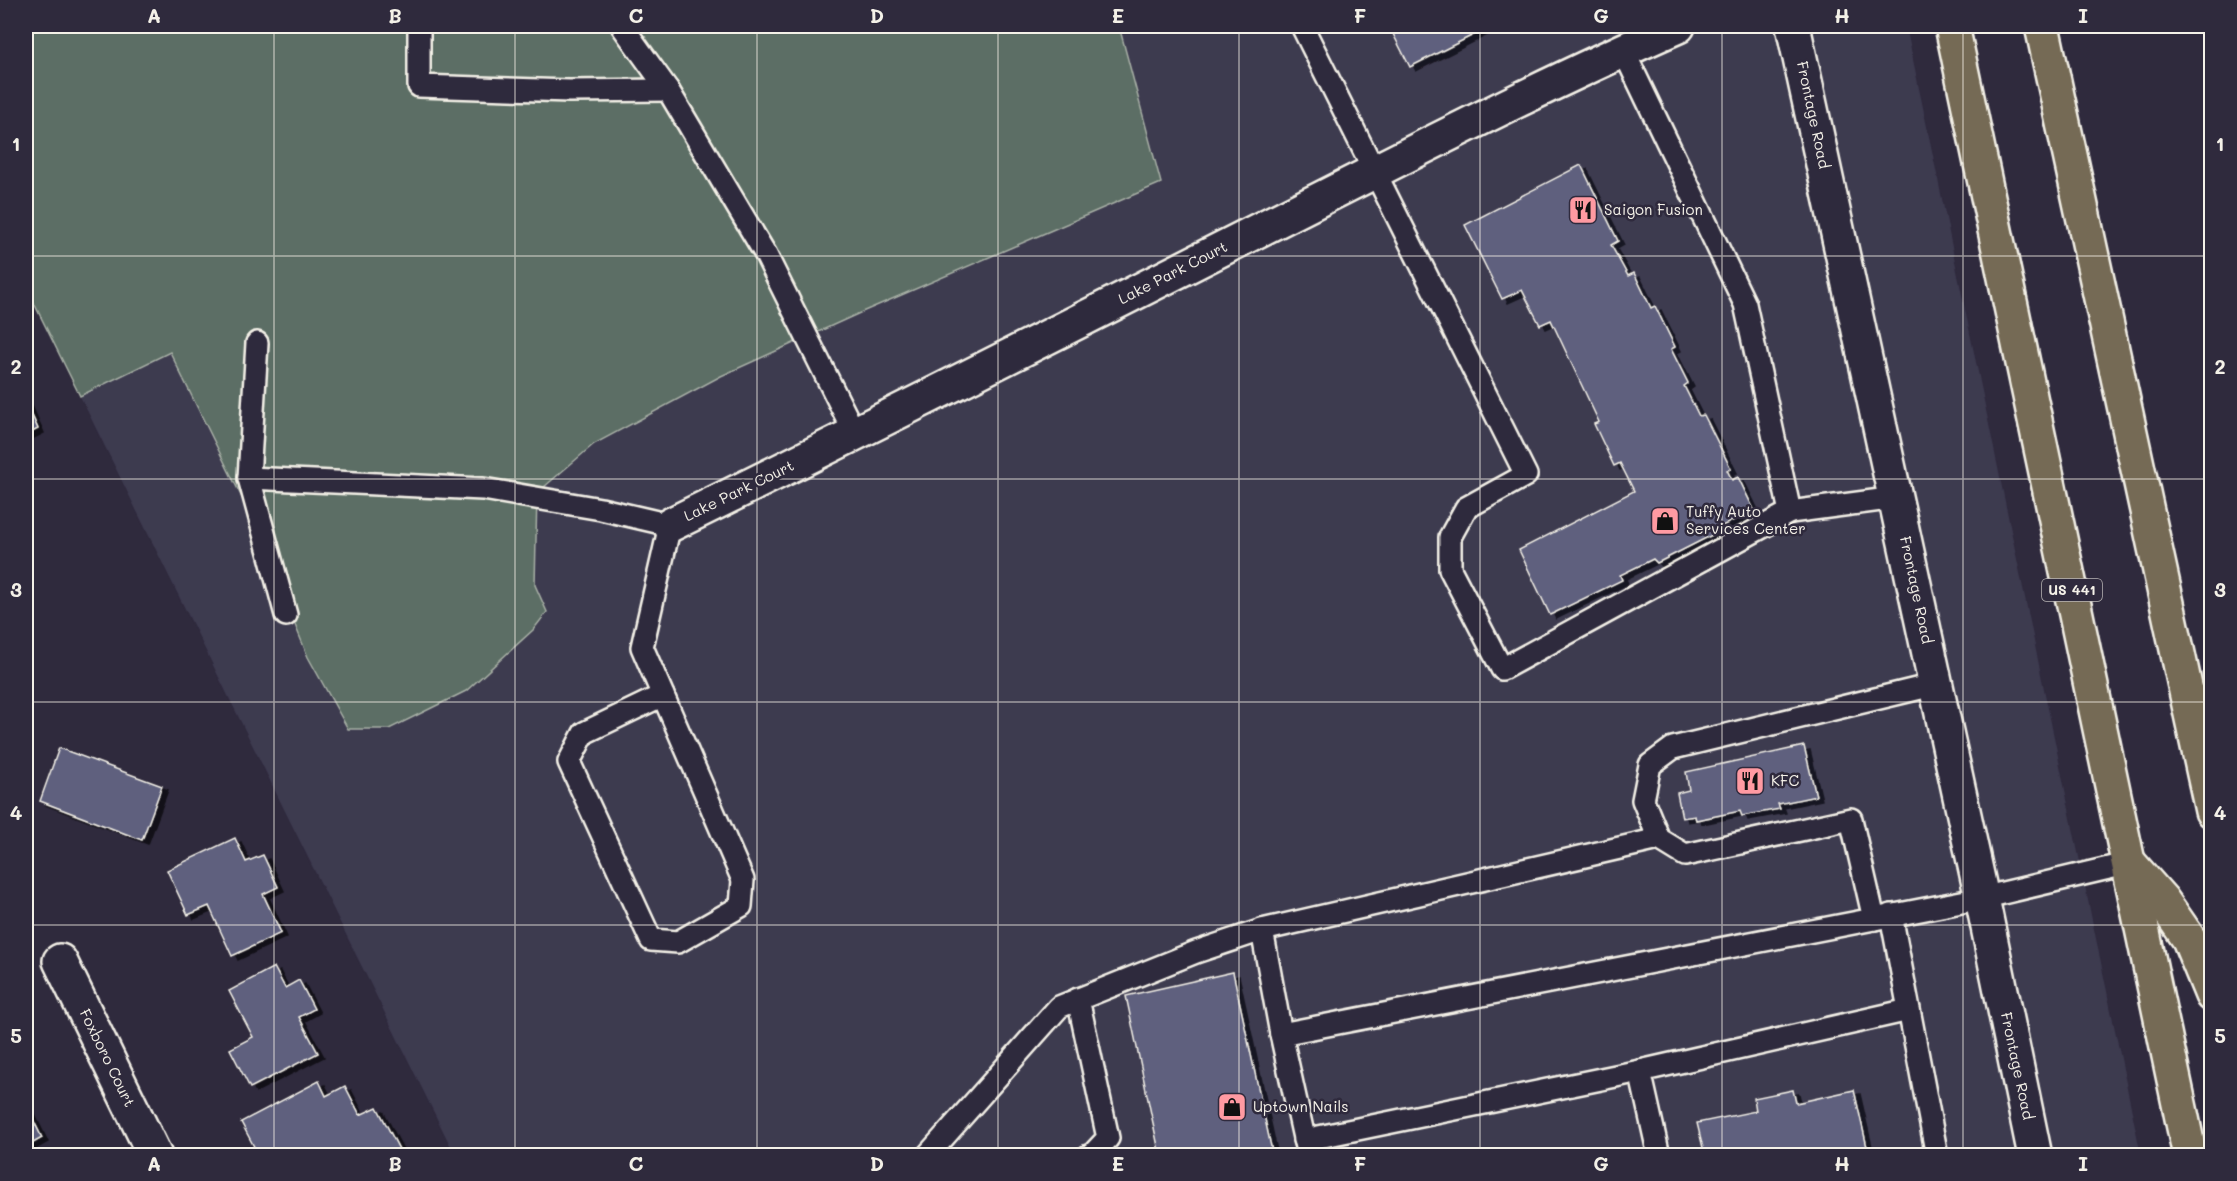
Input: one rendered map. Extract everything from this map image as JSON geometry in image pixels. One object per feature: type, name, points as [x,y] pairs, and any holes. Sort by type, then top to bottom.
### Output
[{"type":"main road","name":"US 441","points":[[1952,26],[2190,1155]]},
{"type":"main road","points":[[2042,26],[2211,811]]},
{"type":"main road","points":[[2130,863],[2162,900],[2189,939],[2211,995]]},
{"type":"street","name":"Lake Park Court","points":[[670,525],[1375,171],[1623,50],[1678,26]]},
{"type":"street","name":"Frontage Road","points":[[1793,26],[1982,898],[2035,1155]]},
{"type":"street","name":"Foxboro Court","points":[[60,961],[155,1155]]},
{"type":"lane","points":[[419,26],[419,87],[569,92],[668,90]]},
{"type":"lane","points":[[622,26],[668,90],[766,255],[855,434]]},
{"type":"lane","points":[[1302,26],[1526,475],[1466,508],[1450,537],[1450,569],[1502,669],[1790,512],[1896,498]]},
{"type":"lane","points":[[1623,50],[1745,304],[1790,512]]},
{"type":"lane","points":[[257,343],[249,478],[286,615]]},
{"type":"lane","points":[[249,478],[483,489],[601,509],[670,525],[642,647],[663,695],[743,880],[741,906],[678,942],[651,940],[569,762],[584,733],[663,695]]},
{"type":"lane","points":[[1936,684],[1673,748],[1650,765],[1643,800],[1659,839],[1685,855],[1851,819],[1909,1010],[1937,1155]]},
{"type":"lane","points":[[927,1155],[1059,1007],[1196,952],[1262,930],[1659,839]]},
{"type":"lane","points":[[1281,1034],[1982,898],[2130,863]]},
{"type":"lane","points":[[1262,930],[1281,1034],[1306,1148],[1909,1010]]},
{"type":"lane","points":[[1078,999],[1108,1138],[1093,1154],[1088,1155]]},
{"type":"lane","points":[[1640,1071],[1659,1155]]},
{"type":"shaded area","points":[[1119,26],[1906,26],[2141,1155],[455,1155],[80,396],[170,351],[251,516],[308,657],[466,691],[533,630],[547,612],[535,585],[537,493],[594,444],[721,376],[862,312],[1161,183]]},
{"type":"green space","points":[[26,26],[1119,26],[1161,183],[862,312],[721,376],[594,444],[537,493],[535,585],[547,612],[533,630],[466,691],[389,729],[348,729],[308,657],[251,516],[170,352],[80,396],[26,287]]},
{"type":"building","points":[[1389,26],[1491,26],[1410,67]]},
{"type":"building","points":[[1581,165],[1618,241],[1611,245],[1628,276],[1634,273],[1651,308],[1655,306],[1675,347],[1671,349],[1688,383],[1684,386],[1699,416],[1704,415],[1731,469],[1727,470],[1732,480],[1738,477],[1754,510],[1716,529],[1718,532],[1657,563],[1653,559],[1620,575],[1622,580],[1550,615],[1519,550],[1634,491],[1620,463],[1614,466],[1594,424],[1599,422],[1551,320],[1540,325],[1522,290],[1502,299],[1465,225]]},
{"type":"building","points":[[26,402],[38,429],[26,435]]},
{"type":"building","name":"KFC","points":[[1804,746],[1816,796],[1778,804],[1780,809],[1742,816],[1740,811],[1696,820],[1695,816],[1682,818],[1677,793],[1689,790],[1686,772]]},
{"type":"building","points":[[59,748],[162,786],[142,840],[40,801]]},
{"type":"building","points":[[235,838],[246,862],[263,855],[278,887],[263,894],[281,933],[232,956],[209,906],[188,915],[167,870]]},
{"type":"building","points":[[274,967],[285,988],[299,980],[314,1009],[299,1017],[318,1053],[250,1088],[230,1049],[253,1037],[229,991]]},
{"type":"building","points":[[1233,972],[1273,1156],[1160,1156],[1126,996]]},
{"type":"building","points":[[319,1081],[326,1096],[345,1086],[360,1115],[377,1107],[402,1155],[259,1156],[241,1122]]},
{"type":"building","points":[[1793,1090],[1796,1103],[1854,1090],[1869,1156],[1705,1156],[1697,1123],[1756,1111],[1754,1098]]},
{"type":"building","points":[[26,1105],[42,1138],[26,1147]]},
{"type":"place","name":"Saigon Fusion","points":[[1583,210]]},
{"type":"place","name":"Tuffy Auto Services Center","points":[[1665,521]]},
{"type":"place","name":"KFC","points":[[1750,781]]},
{"type":"place","name":"Uptown Nails","points":[[1232,1107]]}]
